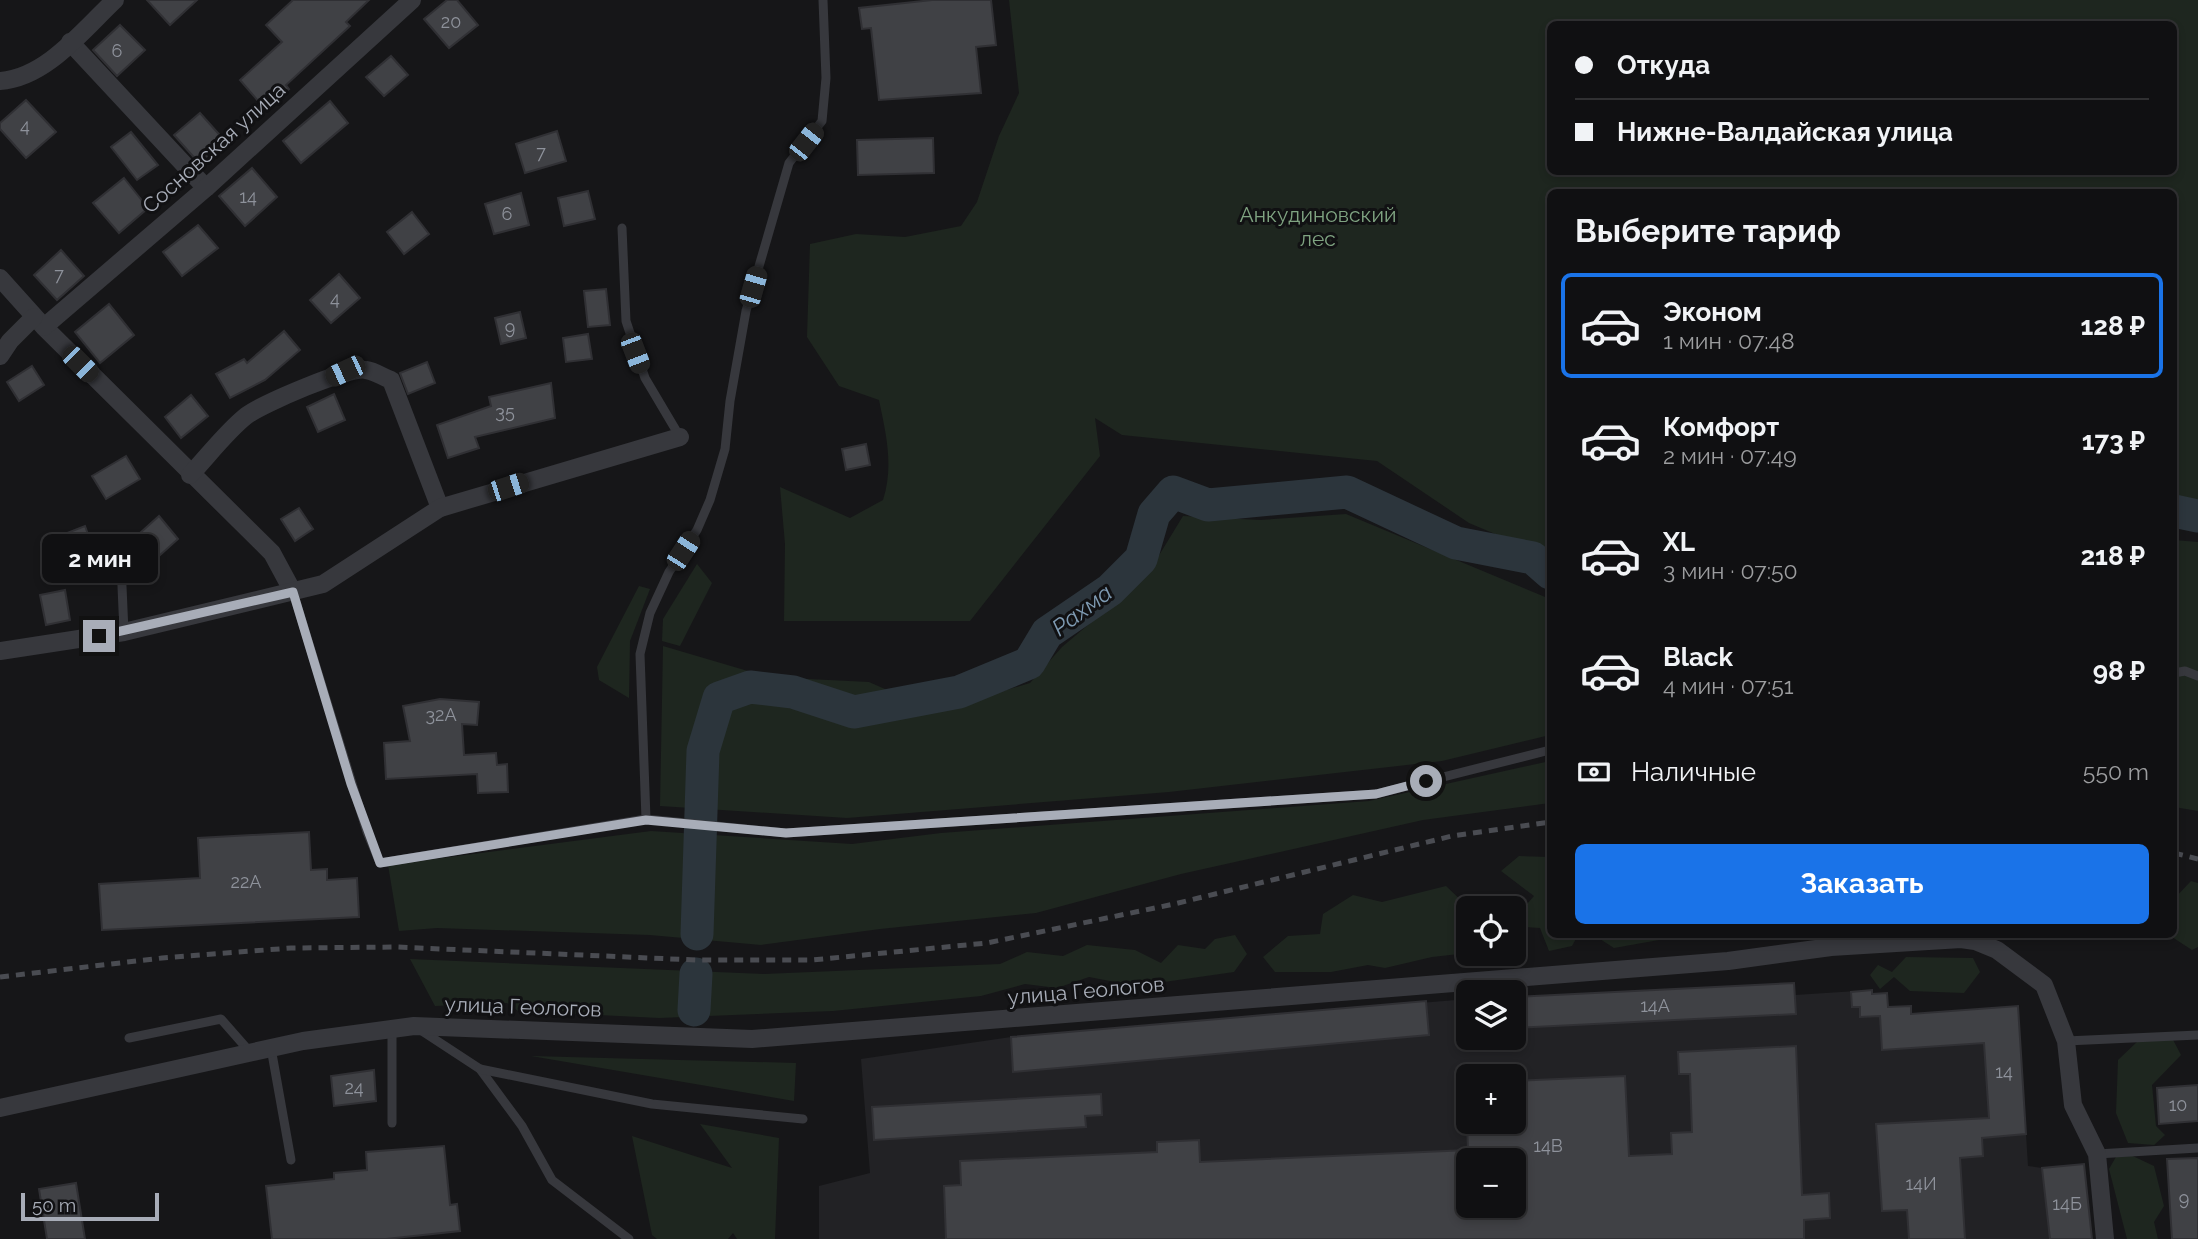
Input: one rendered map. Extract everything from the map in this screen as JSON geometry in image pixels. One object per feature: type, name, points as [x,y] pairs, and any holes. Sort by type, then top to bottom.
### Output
[{"type":"street","points":[[0,80],[22,78],[70,42],[115,0]]},
{"type":"street","name":"Сосновская улица","points":[[0,356],[206,188],[412,0]]},
{"type":"street","points":[[70,42],[206,188]]},
{"type":"street","points":[[0,278],[39,322],[272,554],[293,592]]},
{"type":"street","points":[[190,475],[246,416],[276,399],[303,391],[345,371],[365,369],[391,380],[440,509]]},
{"type":"street","points":[[0,651],[124,632],[323,584],[440,509],[680,437]]},
{"type":"street","name":"улица Геологов","points":[[0,1108],[271,1048],[414,1026],[752,1039],[1714,962],[1831,947],[1961,939],[1975,941],[1997,950],[2044,985],[2066,1041],[2073,1105],[2097,1154]]},
{"type":"street","points":[[2097,1154],[2105,1239]]},
{"type":"lane","points":[[646,820],[640,654],[650,613],[669,572],[697,530],[710,500],[725,449],[730,401],[746,312],[789,163],[822,121],[826,78],[823,0]]},
{"type":"lane","points":[[622,228],[626,321],[645,378],[680,437]]},
{"type":"lane","points":[[120,541],[124,632]]},
{"type":"lane","points":[[293,592],[351,784],[380,863],[646,820],[786,833],[1376,794],[1547,751]]},
{"type":"lane","points":[[2177,672],[2185,671],[2198,676]]},
{"type":"lane","points":[[129,1038],[221,1019],[251,1052]]},
{"type":"lane","points":[[414,1026],[480,1069],[522,1126],[552,1180],[629,1239]]},
{"type":"lane","points":[[392,1029],[392,1123]]},
{"type":"lane","points":[[2066,1041],[2198,1035]]},
{"type":"lane","points":[[271,1048],[291,1160]]},
{"type":"lane","points":[[480,1069],[652,1104],[803,1119]]},
{"type":"lane","points":[[2097,1154],[2198,1147]]},
{"type":"shaded area","points":[[1794,983],[1795,995],[1872,990],[1872,994],[1887,993],[1888,1007],[1911,1006],[1912,1014],[2018,1006],[2028,1166],[2042,1168],[2084,1164],[2092,1239],[819,1239],[819,1186],[870,1173],[861,1059],[1011,1037],[1456,1000],[1456,1050],[1526,1050],[1526,996]]},
{"type":"green space","name":"Анкудиновский лес","points":[[1009,0],[2198,0],[2198,502],[2177,501],[2177,189],[1547,189],[1547,556],[1469,523],[1377,461],[1122,435],[1095,418],[1100,456],[970,621],[784,621],[785,544],[780,487],[850,518],[883,500],[888,475],[888,450],[879,400],[839,386],[807,337],[810,244],[856,234],[905,237],[961,226],[977,202],[999,136],[1019,93]]},
{"type":"green space","points":[[1346,514],[1547,598],[1547,736],[1442,761],[1169,792],[847,818],[660,806],[663,646],[768,677],[869,682],[935,711],[1030,683],[1062,647],[1147,575],[1183,516],[1260,520]]},
{"type":"green space","points":[[2177,540],[2198,542],[2198,811],[2177,808]]},
{"type":"green space","points":[[697,564],[712,583],[680,646],[662,641],[663,619]]},
{"type":"green space","points":[[639,586],[650,589],[630,641],[629,698],[599,680],[597,667]]},
{"type":"green space","points":[[1547,762],[1547,803],[1423,820],[1181,874],[1036,913],[880,929],[761,945],[650,935],[437,928],[399,931],[388,865],[651,831],[852,844],[941,833],[1369,801]]},
{"type":"green space","points":[[1519,856],[1547,857],[1547,938],[1576,938],[1572,946],[1549,951],[1540,928],[1526,927],[1526,905],[1534,896],[1501,871]]},
{"type":"green space","points":[[2191,881],[2198,883],[2198,947],[2192,950],[2174,938],[2177,938],[2177,896]]},
{"type":"green space","points":[[1446,886],[1456,896],[1456,954],[1385,968],[1368,965],[1331,972],[1275,972],[1263,957],[1288,936],[1320,934],[1323,914],[1353,895],[1382,902]]},
{"type":"green space","points":[[1235,935],[1247,954],[1234,972],[1136,986],[1089,977],[1057,988],[1025,984],[981,996],[833,1011],[659,1018],[518,1011],[507,1003],[435,1006],[410,959],[764,974],[1000,964],[1027,952],[1063,956],[1087,945],[1135,950],[1161,963],[1178,945],[1205,949],[1215,939]]},
{"type":"green space","points":[[1601,938],[1661,938],[1614,948]]},
{"type":"green space","points":[[1906,957],[1973,958],[1980,972],[1964,993],[1910,991],[1894,977],[1880,989],[1870,975],[1878,965],[1892,972]]},
{"type":"green space","points":[[2171,1036],[2181,1055],[2152,1085],[2156,1126],[2165,1135],[2154,1145],[2128,1143],[2116,1113],[2118,1060],[2138,1041]]},
{"type":"green space","points":[[531,1056],[796,1063],[794,1101]]},
{"type":"green space","points":[[700,1124],[779,1138],[775,1239],[737,1239],[733,1233],[728,1239],[657,1239],[652,1235],[632,1136],[732,1168]]},
{"type":"green space","points":[[2120,1150],[2154,1166],[2164,1206],[2154,1222],[2158,1239],[2127,1239],[2109,1169]]},
{"type":"building","points":[[147,0],[197,0],[170,25]]},
{"type":"building","points":[[293,0],[369,0],[346,22],[350,26],[286,85],[289,89],[266,110],[240,80],[282,42],[266,25]]},
{"type":"building","points":[[447,0],[457,0],[478,25],[449,48],[424,19]]},
{"type":"building","points":[[932,0],[991,0],[996,45],[976,47],[981,93],[879,100],[871,28],[862,29],[859,8]]},
{"type":"building","points":[[120,25],[145,50],[117,76],[93,50]]},
{"type":"building","points":[[391,56],[408,75],[384,96],[366,77]]},
{"type":"building","points":[[26,100],[56,132],[26,158],[0,129],[0,123]]},
{"type":"building","points":[[330,101],[348,123],[301,163],[283,141]]},
{"type":"building","points":[[200,113],[225,141],[199,163],[174,135]]},
{"type":"building","points":[[557,131],[566,161],[525,173],[516,144]]},
{"type":"building","points":[[131,132],[158,165],[137,180],[111,147]]},
{"type":"building","points":[[933,138],[934,173],[858,175],[857,140]]},
{"type":"building","points":[[252,168],[277,197],[245,226],[219,196]]},
{"type":"building","points":[[124,178],[148,208],[119,233],[93,203]]},
{"type":"building","points":[[588,191],[595,219],[564,226],[558,198]]},
{"type":"building","points":[[521,193],[529,225],[494,234],[485,204]]},
{"type":"building","points":[[412,212],[429,234],[404,254],[387,232]]},
{"type":"building","points":[[198,225],[218,248],[182,276],[163,252]]},
{"type":"building","points":[[61,250],[84,276],[57,300],[34,275]]},
{"type":"building","points":[[339,274],[360,298],[331,323],[310,300]]},
{"type":"building","points":[[606,289],[610,325],[588,327],[584,291]]},
{"type":"building","points":[[109,304],[134,335],[100,363],[75,332]]},
{"type":"building","points":[[520,312],[526,338],[501,344],[495,318]]},
{"type":"building","points":[[284,331],[300,350],[265,380],[230,398],[216,374],[244,359],[247,363]]},
{"type":"building","points":[[588,334],[592,359],[566,362],[563,338]]},
{"type":"building","points":[[427,362],[435,383],[408,394],[400,373]]},
{"type":"building","points":[[32,366],[44,385],[19,401],[7,382]]},
{"type":"building","points":[[551,383],[555,418],[475,437],[479,448],[448,458],[437,425],[491,406],[489,397]]},
{"type":"building","points":[[334,394],[345,420],[318,432],[307,407]]},
{"type":"building","points":[[191,395],[208,416],[181,438],[165,417]]},
{"type":"building","points":[[866,444],[870,465],[846,470],[842,449]]},
{"type":"building","points":[[126,456],[140,479],[106,499],[92,476]]},
{"type":"building","points":[[299,508],[313,529],[295,541],[281,519]]},
{"type":"building","points":[[159,516],[178,539],[150,564],[130,542]]},
{"type":"building","points":[[85,526],[94,551],[58,564],[49,540]]},
{"type":"building","points":[[65,590],[70,620],[46,625],[40,595]]},
{"type":"building","points":[[440,699],[479,702],[477,725],[462,724],[464,755],[496,753],[497,765],[507,764],[508,792],[478,793],[477,774],[386,779],[384,743],[410,741],[403,706]]},
{"type":"building","points":[[309,832],[311,870],[327,869],[327,880],[357,878],[359,917],[102,930],[99,884],[200,878],[198,838]]},
{"type":"building","points":[[1794,983],[1796,1014],[1526,1027],[1526,996]]},
{"type":"building","points":[[1872,990],[1872,994],[1887,993],[1888,1007],[1911,1006],[1911,1014],[2018,1006],[2026,1134],[1982,1138],[1983,1156],[1960,1158],[1965,1239],[1909,1239],[1907,1210],[1882,1211],[1876,1124],[1989,1118],[1984,1043],[1882,1050],[1880,1016],[1860,1017],[1860,1007],[1852,1007],[1851,992]]},
{"type":"building","points":[[1426,1001],[1429,1035],[1013,1072],[1011,1037]]},
{"type":"building","points":[[1796,1046],[1802,1195],[1829,1193],[1830,1218],[1804,1220],[1804,1239],[946,1239],[944,1186],[961,1185],[960,1161],[1157,1152],[1157,1142],[1199,1140],[1200,1162],[1456,1151],[1456,1218],[1526,1218],[1526,1148],[1468,1148],[1467,1134],[1526,1134],[1526,1080],[1625,1076],[1629,1156],[1672,1154],[1671,1133],[1692,1132],[1690,1074],[1679,1074],[1678,1052]]},
{"type":"building","points":[[374,1070],[376,1101],[334,1106],[331,1076]]},
{"type":"building","points":[[2198,1085],[2198,1121],[2159,1124],[2157,1088]]},
{"type":"building","points":[[1101,1094],[1102,1115],[1085,1116],[1086,1127],[874,1140],[872,1107]]},
{"type":"building","points":[[444,1146],[450,1205],[457,1204],[460,1231],[386,1239],[272,1239],[266,1186],[334,1179],[334,1173],[367,1170],[366,1152]]},
{"type":"building","points":[[2198,1158],[2198,1239],[2172,1239],[2167,1159]]},
{"type":"building","points":[[2084,1164],[2092,1239],[2050,1239],[2042,1168]]},
{"type":"building","points":[[76,1183],[85,1239],[47,1239],[39,1189]]},
{"type":"waterway","name":"Рахма","points":[[697,934],[703,751],[719,698],[750,687],[793,692],[854,712],[959,692],[1029,663],[1047,633],[1110,590],[1141,559],[1154,514],[1173,492],[1208,505],[1347,492],[1456,543],[1533,558],[1547,570]]},
{"type":"waterway","name":"Рахма","points":[[2177,512],[2198,516]]},
{"type":"waterway","name":"Рахма","points":[[694,1010],[696,974]]},
{"type":"railway","points":[[0,977],[162,958],[291,948],[396,947],[696,960],[812,960],[987,943],[1174,904],[1452,836],[1547,822]]},
{"type":"railway","points":[[2177,854],[2198,859]]},
{"type":"route","points":[[99,636],[293,592],[351,784],[380,863],[646,820],[786,833],[1376,794],[1426,781]]}]
